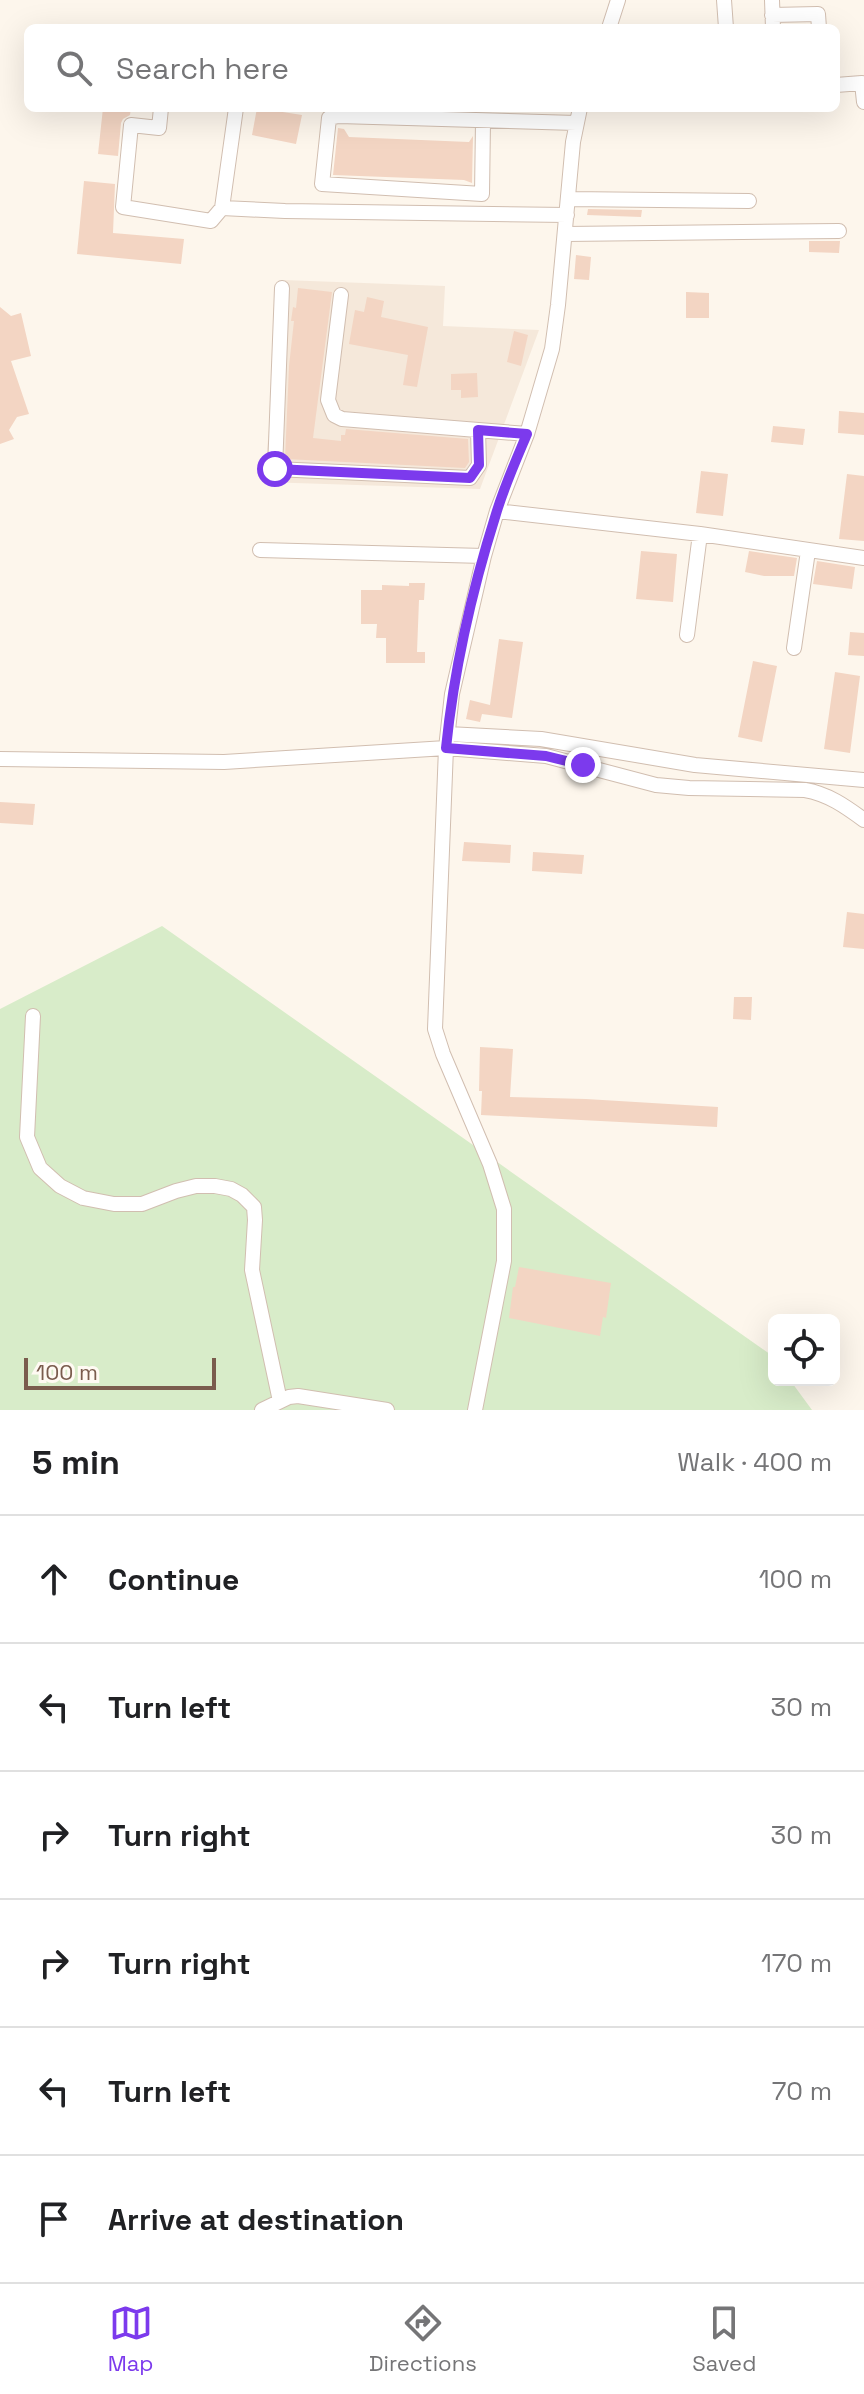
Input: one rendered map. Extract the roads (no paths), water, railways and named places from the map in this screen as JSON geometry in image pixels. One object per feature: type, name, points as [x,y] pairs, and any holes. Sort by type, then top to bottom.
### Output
[{"type":"street","points":[[610,24],[618,0]]},
{"type":"street","points":[[724,0],[726,24]]},
{"type":"street","points":[[772,14],[818,14],[819,24]]},
{"type":"street","points":[[840,85],[862,83],[864,102]]},
{"type":"street","points":[[161,112],[159,128],[131,125],[123,207],[211,221],[222,208],[235,112]]},
{"type":"street","points":[[475,1410],[504,1261],[504,1209],[499,1188],[435,1029],[447,741],[452,694],[484,556],[497,511],[527,434],[552,349],[579,112]]},
{"type":"street","points":[[483,121],[482,194],[322,184],[329,118],[339,116],[576,123]]},
{"type":"street","points":[[569,199],[749,201]]},
{"type":"street","points":[[222,208],[567,215]]},
{"type":"street","points":[[565,234],[839,231]]},
{"type":"street","points":[[282,288],[275,469],[470,478],[479,465],[478,430]]},
{"type":"street","points":[[341,295],[328,400],[334,415],[342,419],[527,434]]},
{"type":"street","points":[[497,511],[700,534],[864,558]]},
{"type":"street","points":[[687,635],[700,534]]},
{"type":"street","points":[[260,550],[484,556]]},
{"type":"street","points":[[794,648],[808,551]]},
{"type":"street","points":[[0,759],[224,762],[447,741],[541,739],[695,765],[864,780]]},
{"type":"street","points":[[447,741],[546,756],[656,785],[805,790],[838,801],[864,820]]},
{"type":"street","points":[[33,1016],[27,1137],[40,1168],[60,1186],[99,1202],[142,1204],[196,1186],[215,1186],[231,1189],[254,1207],[252,1270],[280,1401]]},
{"type":"street","points":[[262,1410],[298,1396],[387,1410]]}]
